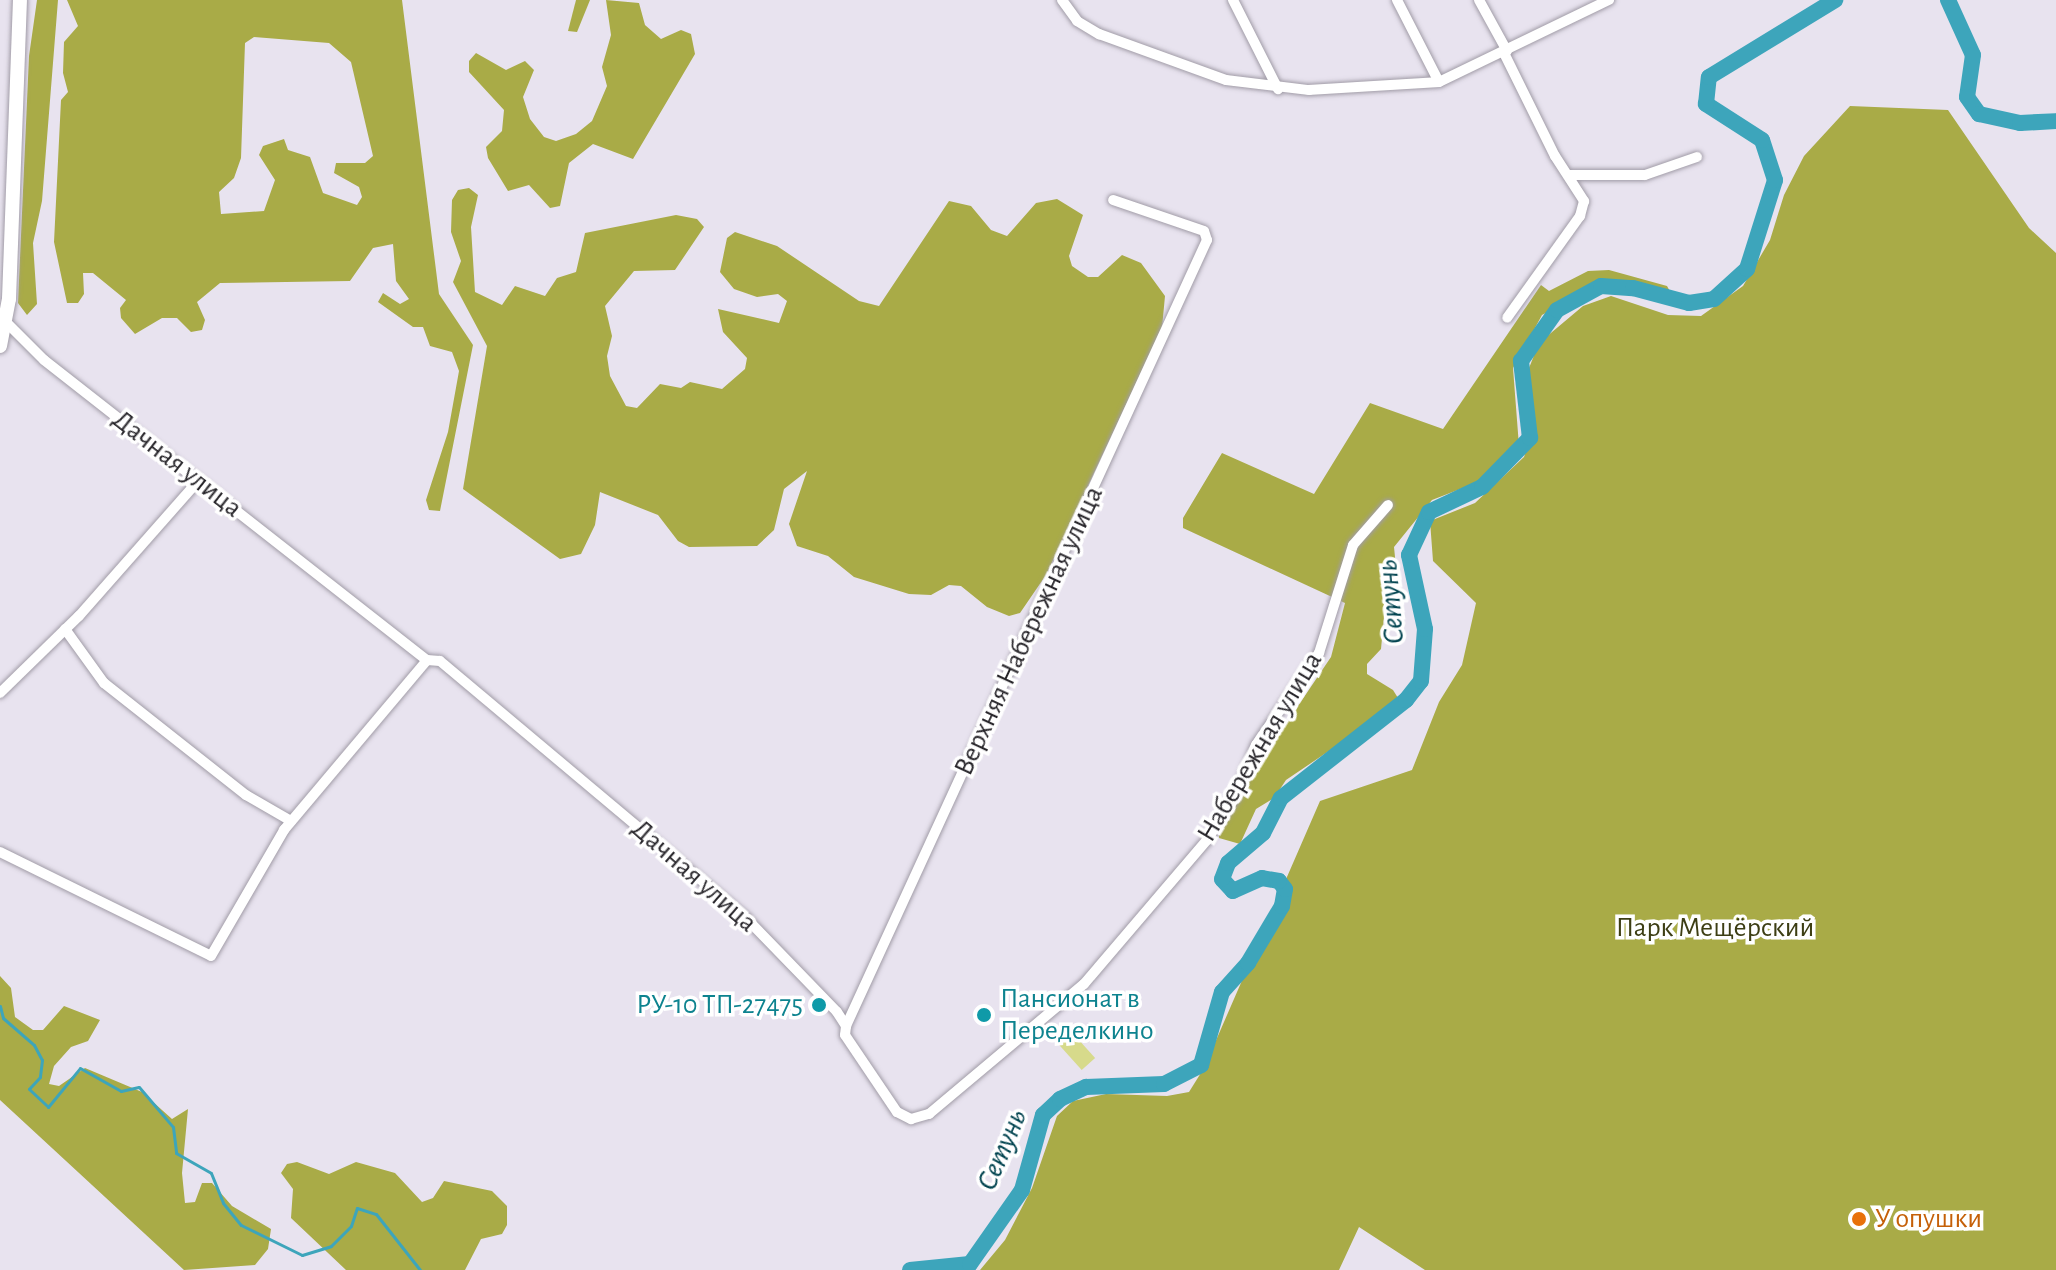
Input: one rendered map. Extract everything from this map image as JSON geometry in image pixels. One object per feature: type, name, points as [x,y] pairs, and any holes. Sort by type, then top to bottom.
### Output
[{"type":"main road","points":[[0,346],[7,323],[20,0]]},
{"type":"street","points":[[1062,0],[1077,21],[1099,34],[1226,80],[1278,89],[1439,82],[1609,0]]},
{"type":"street","points":[[1233,0],[1278,89]]},
{"type":"street","points":[[1397,0],[1439,82]]},
{"type":"street","points":[[1479,0],[1569,175],[1582,193],[1583,209],[1507,318]]},
{"type":"street","points":[[1569,175],[1645,175],[1697,157]]},
{"type":"street","name":"Верхняя Набережная улица","points":[[846,1026],[1208,235],[1113,200]]},
{"type":"street","name":"Дачная улица","points":[[7,323],[44,360],[427,660],[440,661],[747,919],[846,1026],[845,1035],[897,1112],[911,1119]]},
{"type":"street","points":[[0,693],[65,629],[198,481]]},
{"type":"street","name":"Набережная улица","points":[[911,1119],[929,1114],[1084,984],[1112,945],[1207,840],[1236,796],[1256,745],[1319,653],[1353,545],[1388,505]]},
{"type":"street","points":[[65,629],[104,683],[246,795],[291,821]]},
{"type":"street","points":[[0,852],[209,957],[291,821],[427,660]]},
{"type":"green space","points":[[37,0],[58,0],[42,201],[33,243],[37,304],[27,315],[18,303],[29,56]]},
{"type":"green space","points":[[67,0],[402,0],[439,294],[473,345],[440,511],[429,510],[426,500],[448,432],[459,371],[452,352],[430,346],[423,327],[413,327],[378,302],[383,293],[400,304],[409,299],[396,281],[393,244],[373,248],[350,281],[220,283],[197,302],[205,320],[202,330],[191,332],[177,318],[162,318],[135,334],[121,318],[120,308],[126,300],[93,273],[83,273],[84,294],[78,303],[67,303],[54,242],[61,100],[68,92],[63,73],[64,42],[78,26]],"holes":[[[254,37],[329,43],[351,62],[373,156],[365,163],[336,163],[334,173],[359,187],[362,197],[357,205],[323,193],[310,157],[288,150],[284,139],[263,146],[259,155],[275,180],[264,211],[221,214],[219,192],[234,178],[241,158],[245,43]]]},
{"type":"green space","points":[[576,0],[590,0],[577,32],[568,31]]},
{"type":"green space","points":[[606,0],[639,3],[645,25],[661,39],[681,30],[691,34],[695,54],[633,159],[593,144],[569,163],[560,206],[550,208],[529,185],[508,191],[488,158],[486,147],[502,131],[504,110],[469,72],[469,61],[476,53],[506,70],[525,61],[534,70],[523,97],[530,119],[544,137],[556,141],[576,134],[592,121],[607,86],[602,67],[611,35]]},
{"type":"green space","name":"Парк Мещёрский","points":[[1850,106],[1948,110],[2029,228],[2056,253],[2056,1270],[1425,1270],[1359,1227],[1339,1270],[980,1270],[1005,1240],[1032,1188],[1057,1116],[1073,1101],[1106,1094],[1167,1096],[1189,1092],[1204,1068],[1320,801],[1412,770],[1439,702],[1462,665],[1476,603],[1433,561],[1430,521],[1475,503],[1524,457],[1535,424],[1529,368],[1539,343],[1583,306],[1611,296],[1668,315],[1701,316],[1743,286],[1770,240],[1784,195],[1804,156]]},
{"type":"green space","points":[[469,188],[478,195],[471,227],[475,292],[502,305],[515,286],[545,296],[557,278],[576,272],[585,233],[676,215],[697,219],[704,227],[675,270],[634,271],[605,306],[612,336],[607,356],[610,376],[626,406],[637,408],[660,384],[681,388],[690,382],[722,389],[745,369],[747,358],[723,332],[718,309],[779,323],[787,301],[778,294],[757,297],[734,289],[720,272],[727,238],[735,232],[777,246],[859,301],[879,306],[949,201],[971,206],[991,230],[1007,236],[1036,203],[1057,199],[1083,215],[1069,256],[1072,266],[1088,277],[1098,277],[1122,255],[1141,263],[1165,296],[1162,328],[1046,575],[1020,613],[1009,616],[987,607],[961,586],[949,585],[931,595],[909,594],[854,577],[828,556],[797,546],[789,524],[807,471],[784,489],[774,530],[757,546],[689,547],[678,541],[658,515],[600,492],[595,525],[581,554],[560,559],[463,489],[487,346],[453,282],[461,261],[451,232],[452,200],[458,190]]},
{"type":"green space","points":[[1609,270],[1667,286],[1672,295],[1602,283],[1542,315],[1513,368],[1519,446],[1491,477],[1432,500],[1394,547],[1398,587],[1384,617],[1381,649],[1367,664],[1367,674],[1393,690],[1398,698],[1394,707],[1286,780],[1274,798],[1256,809],[1240,844],[1219,838],[1219,823],[1331,657],[1345,603],[1183,528],[1183,518],[1222,453],[1314,494],[1370,403],[1443,429],[1541,285],[1549,291],[1588,271]]},
{"type":"green space","points":[[0,976],[11,988],[15,1017],[33,1030],[43,1030],[64,1006],[100,1020],[88,1041],[71,1047],[54,1066],[49,1084],[59,1086],[85,1068],[142,1092],[172,1119],[188,1109],[182,1173],[185,1203],[195,1202],[202,1183],[212,1183],[232,1206],[271,1229],[268,1249],[255,1265],[184,1270],[0,1100]]},
{"type":"green space","points":[[1069,1029],[1095,1058],[1082,1070],[1056,1041]]},
{"type":"green space","points":[[297,1162],[329,1174],[356,1162],[395,1173],[422,1202],[433,1198],[444,1181],[492,1191],[507,1206],[507,1225],[502,1234],[481,1239],[465,1270],[346,1270],[291,1218],[293,1189],[281,1173],[287,1164]]},
{"type":"waterway","name":"Сетунь","points":[[910,1270],[970,1264],[1022,1190],[1043,1115],[1060,1099],[1086,1087],[1164,1084],[1201,1065],[1222,992],[1248,963],[1282,906],[1285,889],[1279,881],[1262,878],[1233,891],[1222,879],[1228,863],[1263,833],[1281,798],[1406,700],[1421,681],[1425,629],[1409,555],[1429,512],[1482,487],[1530,438],[1521,361],[1557,310],[1601,286],[1633,288],[1689,303],[1714,299],[1747,269],[1775,180],[1762,140],[1706,104],[1709,77],[1835,0]]},
{"type":"waterway","name":"Сетунь","points":[[1948,0],[1973,55],[1967,97],[1979,114],[2020,123],[2056,121]]},
{"type":"waterway","points":[[0,1006],[3,1018],[34,1045],[42,1060],[40,1077],[29,1089],[48,1107],[80,1068],[121,1091],[139,1087],[173,1127],[176,1153],[211,1173],[223,1203],[241,1225],[302,1255],[331,1246],[351,1226],[357,1208],[376,1214],[420,1270]]},
{"type":"place","name":"РУ-10 ТП-27475","points":[[819,1005]]},
{"type":"place","name":"Пансионат в Переделкино","points":[[984,1015]]},
{"type":"place","name":"У опушки","points":[[1859,1219]]}]
